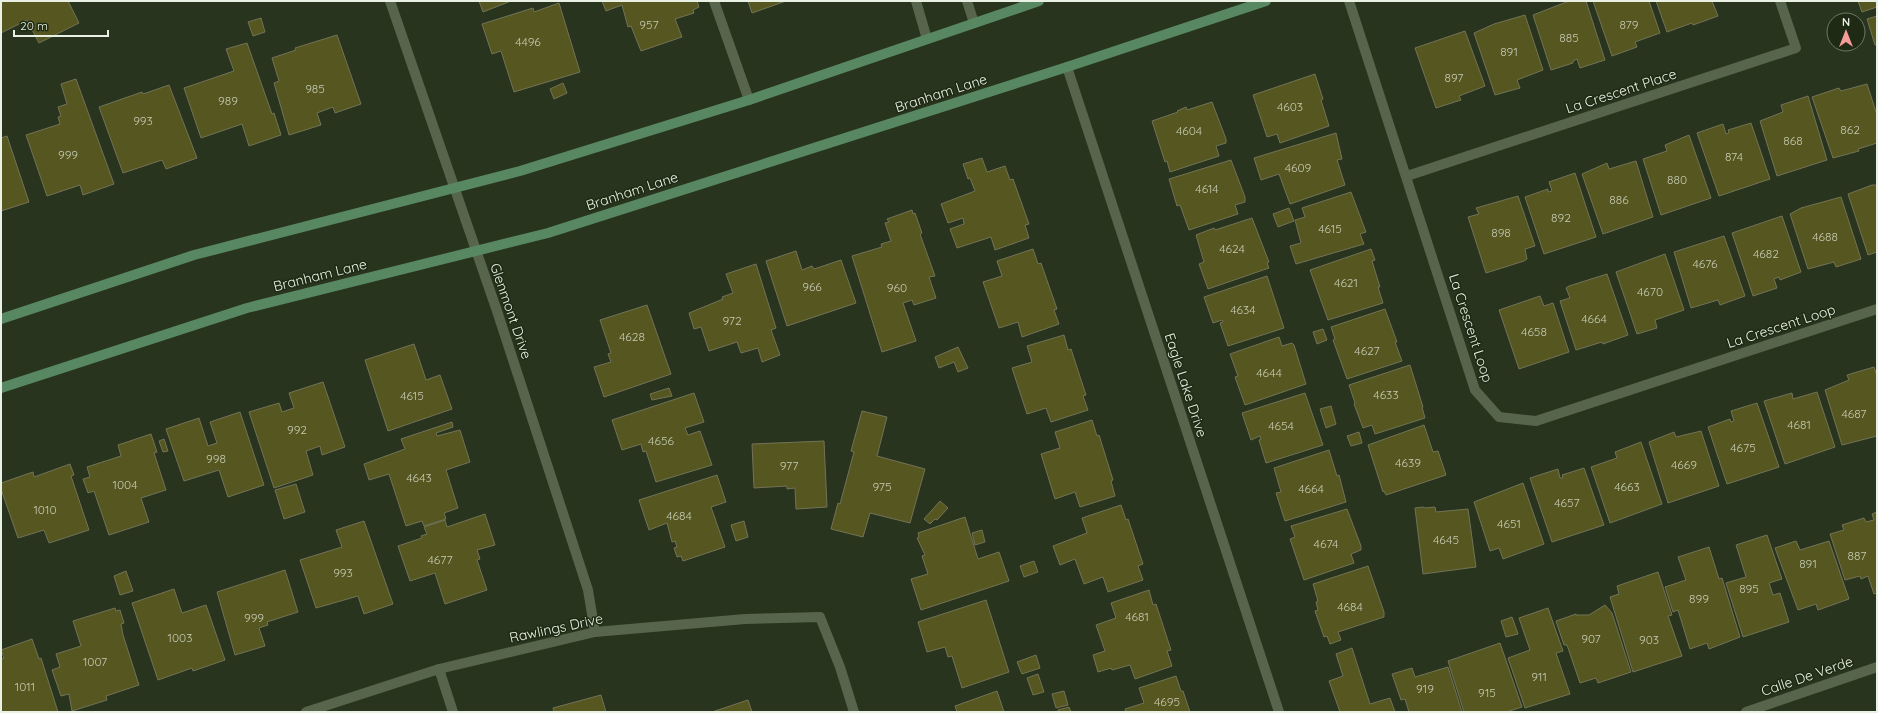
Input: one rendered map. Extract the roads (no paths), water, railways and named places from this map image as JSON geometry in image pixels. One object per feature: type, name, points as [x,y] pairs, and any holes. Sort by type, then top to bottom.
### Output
[{"type":"main road","points":[[1,319],[194,255],[520,171],[749,100],[1039,1]]},
{"type":"main road","name":"Branham Lane","points":[[1,388],[247,308],[548,233],[1067,67],[1266,1]]},
{"type":"street","name":"Glenmont Drive","points":[[390,1],[453,188],[476,251],[588,590],[596,632]]},
{"type":"street","points":[[714,1],[749,100]]},
{"type":"street","points":[[916,1],[927,39]]},
{"type":"street","points":[[967,1],[974,23]]},
{"type":"street","name":"La Crescent Loop","points":[[1349,1],[1407,176],[1475,390],[1499,417],[1536,421],[1877,309]]},
{"type":"street","name":"La Crescent Place","points":[[1407,176],[1796,48],[1780,1]]},
{"type":"street","name":"Eagle Lake Drive","points":[[1067,67],[1279,712]]},
{"type":"street","name":"Rawlings Drive","points":[[306,712],[439,669],[596,632],[745,619],[820,618],[840,667],[854,712]]},
{"type":"street","name":"Calle De Verde","points":[[1746,712],[1877,667]]},
{"type":"street","points":[[439,669],[453,712]]}]
